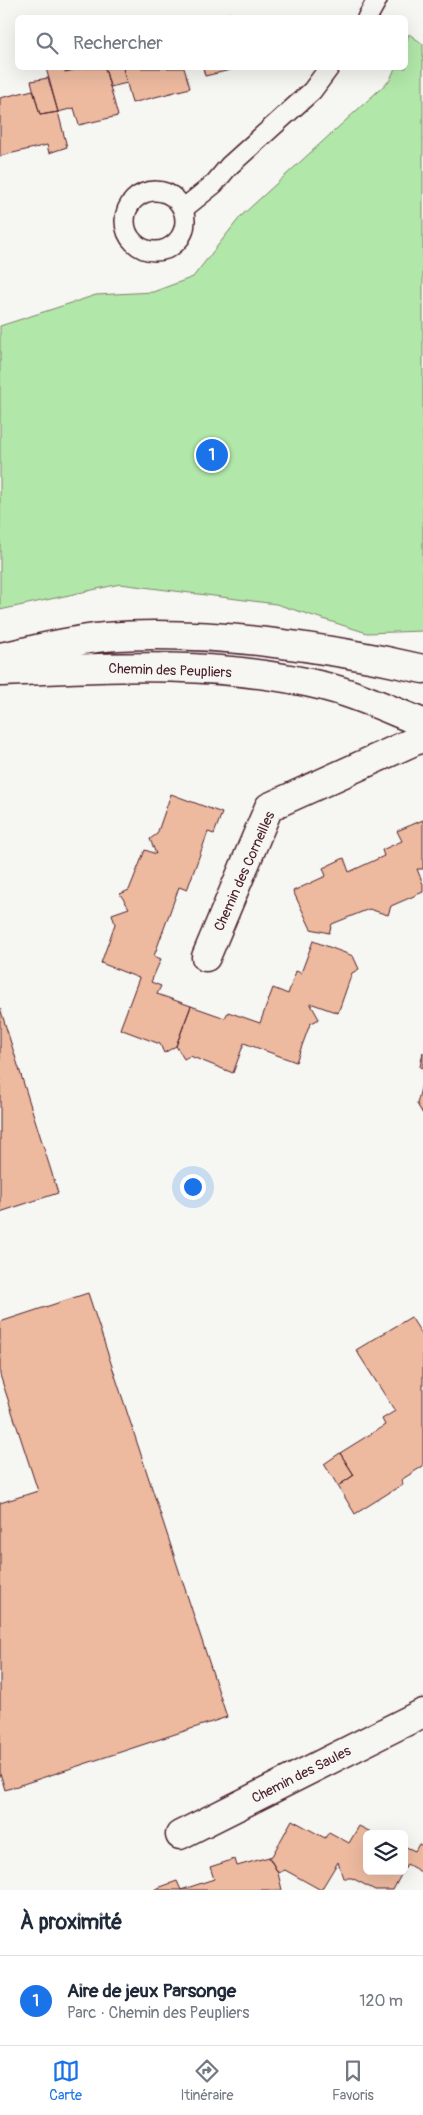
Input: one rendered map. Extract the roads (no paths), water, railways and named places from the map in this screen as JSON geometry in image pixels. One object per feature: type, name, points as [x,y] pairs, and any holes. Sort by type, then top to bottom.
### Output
[{"type":"street","points":[[0,657],[104,637],[171,635],[305,648],[423,669]]},
{"type":"street","name":"Chemin des Peupliers","points":[[0,672],[94,668],[194,668],[265,674],[324,686],[423,723]]},
{"type":"street","name":"Chemin des Corneilles","points":[[206,957],[269,807],[419,739],[423,729]]},
{"type":"street","name":"Chemin des Saules","points":[[180,1835],[423,1713]]},
{"type":"lane","points":[[369,15],[377,0]]},
{"type":"lane","points":[[183,209],[214,184],[229,166],[312,91],[328,70]]},
{"type":"place","name":"Aire de jeux Parsonge","points":[[212,455]]}]
